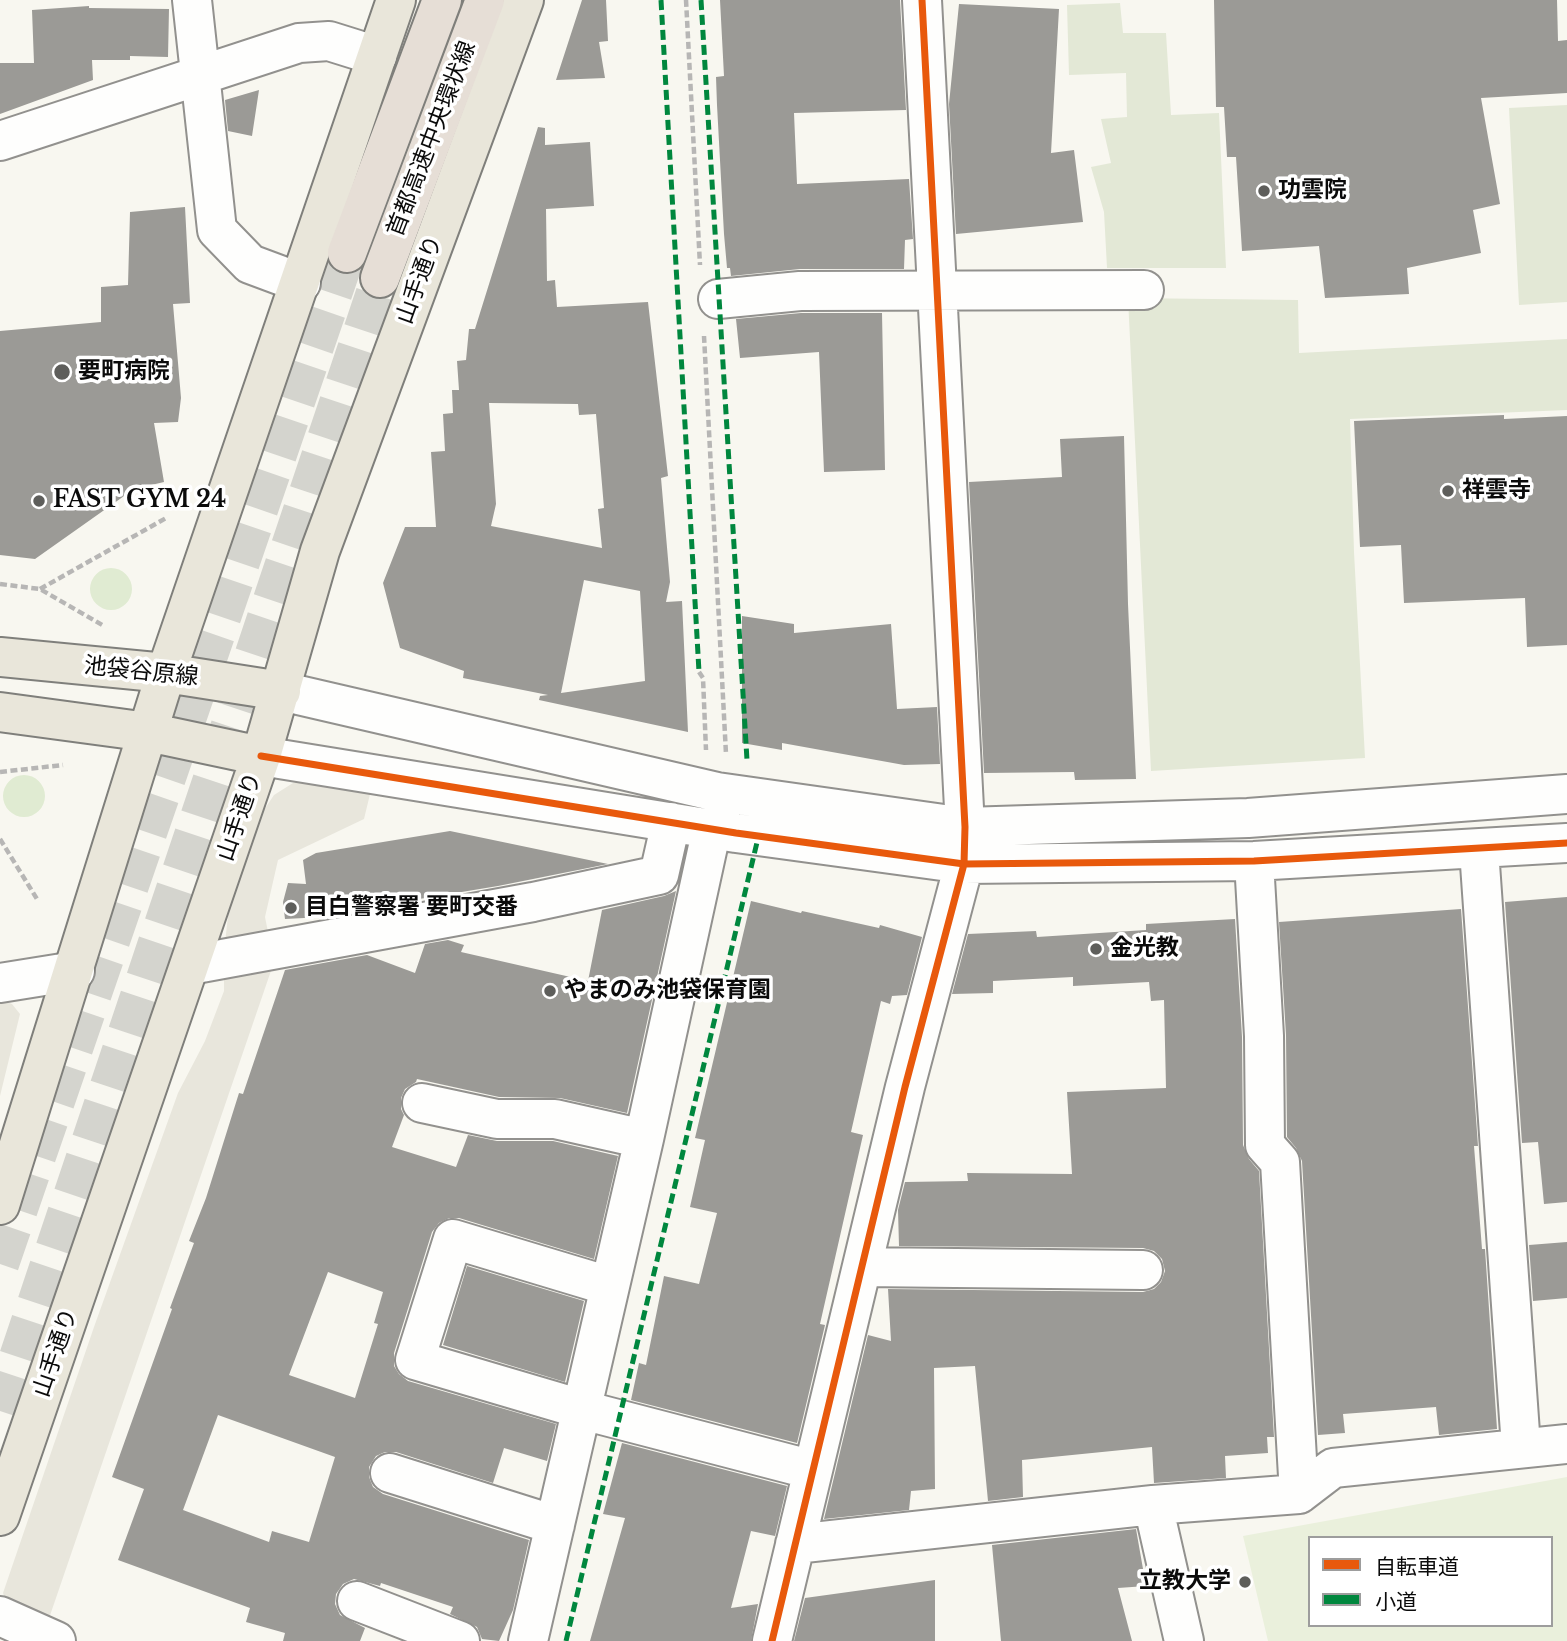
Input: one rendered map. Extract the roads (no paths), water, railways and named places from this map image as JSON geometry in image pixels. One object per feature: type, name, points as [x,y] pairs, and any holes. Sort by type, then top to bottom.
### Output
[{"type":"highway","name":"首都高速中央環状線","points":[[346,253],[442,0]]},
{"type":"highway","name":"首都高速中央環状線","points":[[380,278],[485,0]]},
{"type":"main road","points":[[0,1205],[166,673],[396,0]]},
{"type":"main road","name":"山手通り","points":[[0,1516],[261,756],[320,551],[524,0]]},
{"type":"main road","name":"池袋谷原線","points":[[0,657],[166,673],[281,691]]},
{"type":"main road","points":[[0,712],[148,732],[261,756]]},
{"type":"street","points":[[192,0],[217,230],[250,264],[301,283]]},
{"type":"street","points":[[772,1641],[905,1087],[964,864],[965,827],[922,0]]},
{"type":"street","points":[[0,141],[299,43],[329,41],[377,56]]},
{"type":"street","points":[[708,301],[800,291],[1144,290]]},
{"type":"street","points":[[281,691],[717,792],[965,827],[1248,818],[1567,794]]},
{"type":"street","points":[[261,756],[671,822],[964,864],[1254,861],[1567,843]]},
{"type":"street","points":[[190,965],[533,902],[659,875],[671,822]]},
{"type":"street","points":[[528,1641],[644,1139],[712,828]]},
{"type":"street","points":[[1479,850],[1521,1447]]},
{"type":"street","points":[[1254,861],[1264,1036],[1265,1144],[1280,1162],[1299,1494]]},
{"type":"street","points":[[0,983],[75,971]]},
{"type":"street","points":[[422,1102],[497,1119],[555,1119],[644,1139]]},
{"type":"street","points":[[609,1286],[453,1239],[415,1360],[581,1409],[813,1470]]},
{"type":"street","points":[[862,1267],[1143,1270]]},
{"type":"street","points":[[795,1544],[1153,1505],[1299,1494],[1334,1468],[1567,1444]]},
{"type":"street","points":[[390,1473],[555,1525]]},
{"type":"street","points":[[1153,1505],[1184,1641]]},
{"type":"street","points":[[357,1601],[400,1630],[460,1641]]},
{"type":"street","points":[[0,1616],[56,1641]]},
{"type":"tunnel","points":[[0,1264],[347,253]]},
{"type":"tunnel","points":[[0,1411],[380,278]]},
{"type":"place","name":"功雲院","points":[[1264,191]]},
{"type":"place","name":"要町病院","points":[[62,372]]},
{"type":"place","name":"祥雲寺","points":[[1448,491]]},
{"type":"place","name":"FAST GYM 24","points":[[39,501]]},
{"type":"place","name":"目白警察署 要町交番","points":[[291,908]]},
{"type":"place","name":"金光教","points":[[1096,949]]},
{"type":"place","name":"やまのみ池袋保育園","points":[[550,991]]},
{"type":"place","name":"立教大学","points":[[1245,1582]]}]
